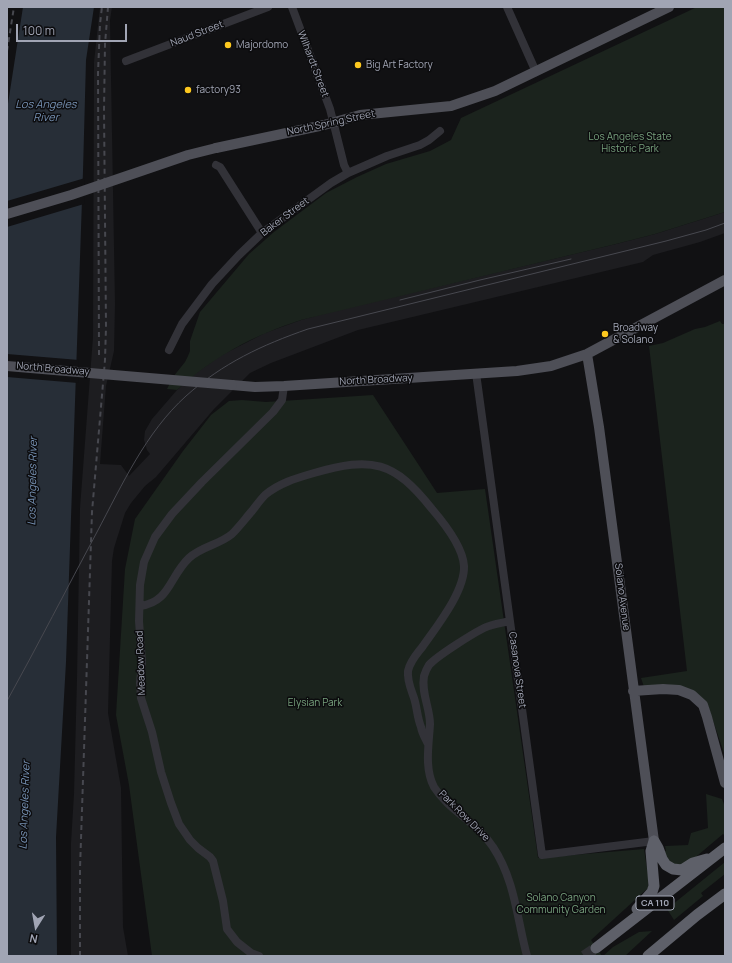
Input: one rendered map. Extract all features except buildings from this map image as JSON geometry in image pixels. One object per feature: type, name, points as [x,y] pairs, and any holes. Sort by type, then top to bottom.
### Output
[{"type":"highway","points":[[654,841],[666,865],[673,869],[682,870],[693,863],[714,857]]},
{"type":"highway","points":[[629,923],[638,906],[652,892],[654,886],[651,852],[654,841]]},
{"type":"highway","name":"CA 110","points":[[596,948],[725,848]]},
{"type":"highway","points":[[648,956],[697,915],[725,894]]},
{"type":"main road","name":"North Spring Street","points":[[7,214],[71,195],[188,155],[216,148],[371,114],[414,111],[451,106],[495,90],[536,72],[669,7]]},
{"type":"main road","name":"North Broadway","points":[[7,366],[255,387],[524,370],[551,366],[587,354],[725,280]]},
{"type":"main road","name":"Solano Avenue","points":[[587,354],[609,495],[654,841]]},
{"type":"main road","points":[[634,691],[663,689],[679,690],[692,695],[702,705],[707,717],[725,783]]},
{"type":"street","name":"Naud Street","points":[[126,61],[268,7]]},
{"type":"street","name":"Wilhardt Street","points":[[292,7],[334,122],[344,165],[348,173]]},
{"type":"street","points":[[507,7],[536,72]]},
{"type":"street","name":"Baker Street","points":[[169,350],[182,324],[212,284],[239,255],[262,234],[331,183],[348,173],[387,156],[420,145],[430,140],[440,131]]},
{"type":"street","points":[[216,165],[220,167],[262,234]]},
{"type":"street","name":"Casanova Street","points":[[476,373],[542,855],[654,841]]},
{"type":"street","name":"Meadow Road","points":[[259,956],[251,953],[237,942],[227,929],[223,901],[213,861],[190,840],[180,824],[171,803],[161,772],[152,732],[141,698],[140,683],[142,662],[139,621],[140,585],[144,562],[155,537],[172,514],[202,482],[273,412],[282,400],[284,386]]},
{"type":"street","points":[[140,606],[150,604],[164,595],[178,571],[187,560],[197,551],[226,539],[264,496],[281,484],[345,465],[364,463],[380,466],[392,471],[403,478],[424,497],[441,519],[463,556],[464,573],[458,591],[427,640],[410,663],[408,672],[408,681],[414,698],[421,728],[428,744]]},
{"type":"street","points":[[428,744],[430,723],[424,689],[424,676],[428,666],[446,652],[484,628],[510,621]]},
{"type":"street","name":"Park Row Drive","points":[[428,744],[429,773],[434,786],[442,797],[482,833],[493,847],[510,880],[516,901],[527,956]]},
{"type":"shaded area","points":[[100,7],[112,7],[110,20],[115,304],[114,351],[106,386],[100,464],[121,465],[129,476],[150,454],[144,440],[145,431],[152,419],[177,390],[196,373],[220,356],[265,333],[301,320],[330,312],[616,244],[655,234],[725,212],[725,233],[700,242],[653,255],[643,262],[358,330],[271,363],[250,373],[214,409],[156,477],[145,486],[131,503],[125,513],[114,548],[112,561],[108,713],[121,788],[123,927],[128,956],[71,956],[71,843],[74,794],[80,508],[93,337],[94,62]]},
{"type":"green space","name":"Los Angeles State Historic Park","points":[[697,7],[725,7],[725,212],[655,234],[616,244],[301,320],[267,333],[235,348],[205,367],[177,390],[167,389],[173,377],[188,356],[190,351],[190,341],[200,312],[249,254],[274,232],[326,193],[386,164],[430,151],[451,140],[461,118]]},
{"type":"green space","points":[[720,321],[722,324],[725,324],[725,756],[708,706],[688,689],[666,684],[644,687],[641,678],[687,671],[649,346],[663,343],[695,329]]},
{"type":"green space","name":"Elysian Park","points":[[373,395],[437,493],[485,489],[538,858],[644,849],[649,882],[648,888],[591,940],[602,956],[152,956],[129,785],[116,715],[125,569],[135,519],[183,451],[211,415],[229,401],[242,400],[266,402]]},
{"type":"green space","points":[[706,794],[722,799],[725,807],[725,836],[723,834],[683,866],[673,866],[662,851],[666,851],[665,846],[688,845],[691,833],[708,828]]},
{"type":"green space","points":[[725,862],[725,874],[701,893],[703,896],[674,920],[667,909]]},
{"type":"green space","points":[[652,931],[625,956],[603,956],[613,947],[639,932]]},
{"type":"water","name":"Los Angeles River","points":[[23,7],[94,7],[86,60],[66,662],[56,837],[57,956],[7,956],[7,110]]},
{"type":"pier","points":[[85,178],[84,204],[7,227],[7,201]]},
{"type":"pier","points":[[7,354],[79,360],[78,383],[7,377]]},
{"type":"tunnel","points":[[584,956],[596,948]]},
{"type":"tram line","points":[[7,701],[126,478],[147,442],[172,410],[186,396],[214,374],[244,356],[308,329],[666,241],[725,223]]},
{"type":"tram line","points":[[400,300],[571,259]]},
{"type":"railway","points":[[7,51],[14,7]]},
{"type":"railway","points":[[99,355],[98,73],[102,7]]},
{"type":"railway","points":[[80,956],[80,869],[92,512],[105,360],[106,327],[104,110],[105,44],[108,7]]},
{"type":"place","name":"Majordomo","points":[[228,45]]},
{"type":"place","name":"Big Art Factory","points":[[358,65]]},
{"type":"place","name":"factory93","points":[[188,90]]},
{"type":"place","name":"Broadway & Solano","points":[[605,334]]},
{"type":"park label","name":"Solano Canyon Community Garden","points":[[561,904]]}]
